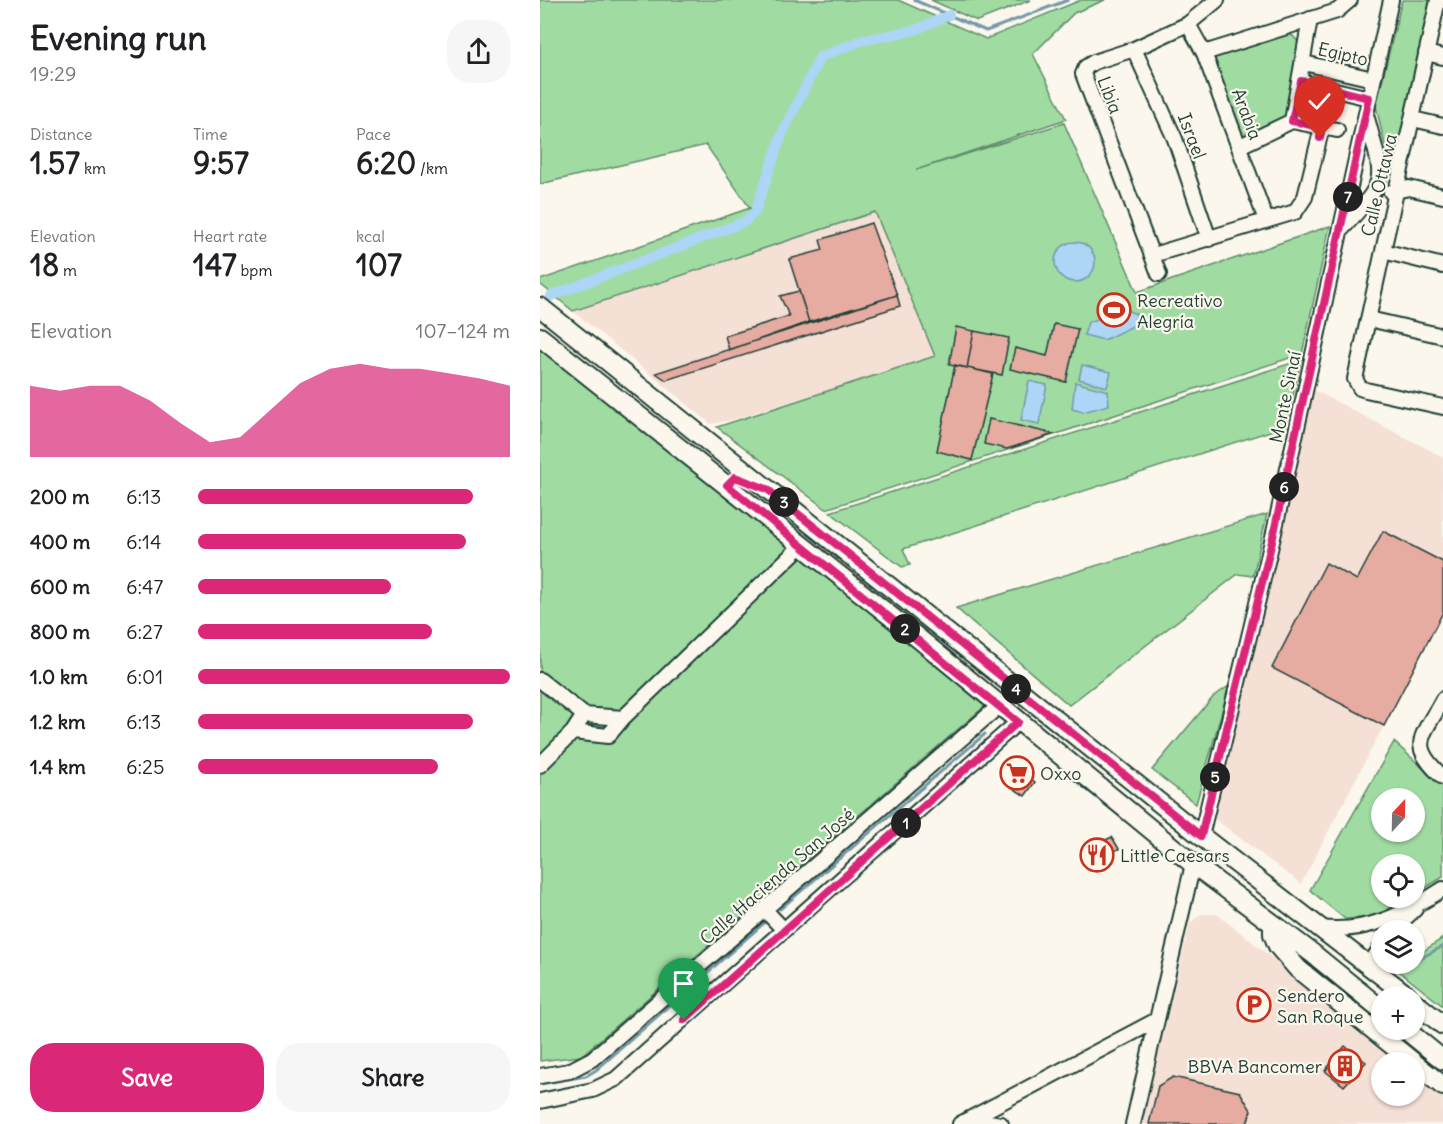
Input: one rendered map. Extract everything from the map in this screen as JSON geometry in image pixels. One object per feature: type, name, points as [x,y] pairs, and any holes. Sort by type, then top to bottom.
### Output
[{"type":"main road","points":[[540,307],[1201,836],[1394,986]]},
{"type":"main road","points":[[540,337],[802,545],[1193,864],[1312,953],[1371,1001]]},
{"type":"main road","points":[[686,452],[718,467],[724,464],[726,456]]},
{"type":"main road","points":[[727,485],[730,479],[738,476],[767,489]]},
{"type":"main road","points":[[1273,925],[1273,934],[1278,946],[1298,969],[1401,1052]]},
{"type":"main road","points":[[1312,953],[1352,970],[1363,970],[1368,965]]},
{"type":"main road","points":[[1425,1010],[1443,1024]]},
{"type":"main road","points":[[1418,1040],[1443,1060]]},
{"type":"main road","points":[[1425,1072],[1443,1086]]},
{"type":"street","name":"Libia","points":[[1159,274],[1083,77],[1090,64],[1134,49],[1188,24],[1217,0]]},
{"type":"street","name":"Monte Sinaí","points":[[1201,836],[1273,537],[1391,0]]},
{"type":"street","name":"Calle Ottawa","points":[[1438,0],[1401,187],[1383,251],[1355,379],[1360,388],[1366,390],[1443,407]]},
{"type":"street","points":[[1204,53],[1310,19],[1347,4]]},
{"type":"street","points":[[1292,121],[1301,81],[1310,19]]},
{"type":"street","name":"Arabia","points":[[1188,24],[1204,53],[1266,220]]},
{"type":"street","name":"Israel","points":[[1134,49],[1175,139],[1209,239]]},
{"type":"street","points":[[1426,53],[1443,57]]},
{"type":"street","name":"Egipto","points":[[1304,63],[1373,79]]},
{"type":"street","points":[[1301,81],[1369,98]]},
{"type":"street","points":[[1340,232],[1377,189],[1381,174],[1366,116]]},
{"type":"street","points":[[1413,119],[1443,126]]},
{"type":"street","points":[[1240,146],[1292,121],[1337,130]]},
{"type":"street","points":[[1153,255],[1295,212],[1305,197],[1322,127]]},
{"type":"street","points":[[1381,174],[1401,187]]},
{"type":"street","points":[[1377,189],[1401,187],[1443,196]]},
{"type":"street","points":[[1383,251],[1443,266]]},
{"type":"street","points":[[1368,319],[1443,336]]},
{"type":"street","points":[[573,732],[608,736],[623,718],[802,545]]},
{"type":"street","points":[[540,680],[584,715],[623,718]]},
{"type":"street","points":[[1443,699],[1423,737],[1420,749],[1426,762],[1443,777]]},
{"type":"street","name":"Calle Hacienda San José","points":[[540,1076],[576,1068],[592,1059],[999,706]]},
{"type":"street","points":[[540,765],[573,732],[584,715]]},
{"type":"street","points":[[540,1101],[593,1090],[616,1079],[1018,722]]},
{"type":"street","points":[[1133,1124],[1193,864]]},
{"type":"street","points":[[1425,901],[1443,889]]},
{"type":"street","points":[[1322,928],[1339,930],[1365,927],[1411,908]]},
{"type":"street","points":[[1402,920],[1415,908]]},
{"type":"street","points":[[765,909],[784,930]]},
{"type":"street","points":[[1368,965],[1371,961]]},
{"type":"street","points":[[965,1121],[1155,1021]]},
{"type":"street","points":[[965,1121],[1001,1124]]},
{"type":"shaded area","points":[[875,212],[935,356],[732,420],[711,424],[573,311]]},
{"type":"shaded area","points":[[1312,389],[1443,457],[1443,612],[1301,884],[1212,817]]},
{"type":"shaded area","name":"Sendero San Roque","points":[[1201,914],[1217,914],[1371,1037],[1371,1040],[1375,1040],[1390,1052],[1371,1052],[1371,1106],[1425,1106],[1425,1079],[1443,1094],[1443,1124],[1142,1124],[1190,923]]},
{"type":"green space","points":[[540,0],[898,0],[986,39],[1081,0],[1105,0],[1074,13],[1033,54],[1066,119],[916,170],[1064,123],[1137,292],[1330,226],[1302,354],[826,509],[717,427],[935,356],[875,212],[573,311],[540,284],[540,280],[750,208],[706,145],[540,184]]},
{"type":"green space","points":[[931,0],[1031,0],[977,21]]},
{"type":"green space","points":[[1402,0],[1432,0],[1396,167],[1389,164],[1376,106]]},
{"type":"green space","points":[[1283,33],[1293,36],[1301,45],[1286,119],[1247,139],[1241,136],[1212,60],[1214,56]]},
{"type":"green space","points":[[540,347],[986,705],[581,1056],[540,1061]]},
{"type":"green space","points":[[1301,360],[1286,426],[903,549],[910,565],[902,567],[830,512]]},
{"type":"green space","points":[[1267,514],[1253,576],[1238,574],[1069,705],[956,608]]},
{"type":"green space","points":[[1229,686],[1196,804],[1152,770],[1214,696]]},
{"type":"green space","points":[[1394,742],[1443,786],[1443,877],[1425,888],[1425,854],[1371,854],[1371,908],[1390,908],[1375,917],[1345,919],[1310,890]]},
{"type":"green space","points":[[1443,938],[1443,1006],[1425,992],[1425,986],[1418,986],[1402,974],[1425,974],[1425,950]]},
{"type":"water","points":[[1075,242],[1089,248],[1095,262],[1089,276],[1075,282],[1061,276],[1055,262],[1061,248]]},
{"type":"water","points":[[1126,310],[1136,314],[1137,324],[1104,340],[1084,335],[1088,322]]},
{"type":"water","points":[[1082,365],[1111,372],[1107,387],[1079,379]]},
{"type":"water","points":[[1029,381],[1047,385],[1039,424],[1021,420]]},
{"type":"water","points":[[1075,382],[1108,391],[1109,405],[1083,412],[1072,409]]},
{"type":"building","points":[[871,223],[897,295],[809,322],[789,259],[823,250],[820,240]]},
{"type":"building","points":[[799,291],[809,322],[729,350],[725,336],[789,316],[780,296]]},
{"type":"building","points":[[897,295],[900,306],[666,380],[656,373]]},
{"type":"building","points":[[1054,324],[1078,329],[1066,382],[1010,369],[1015,348],[1047,356]]},
{"type":"building","points":[[956,327],[974,331],[967,368],[949,365]]},
{"type":"building","points":[[974,331],[1009,338],[1002,375],[967,368]]},
{"type":"building","points":[[955,365],[993,374],[972,460],[937,451]]},
{"type":"building","points":[[989,419],[1054,434],[1007,449],[984,444]]},
{"type":"building","points":[[1383,531],[1443,562],[1443,612],[1384,726],[1272,668],[1326,563],[1357,580]]},
{"type":"building","name":"Oxxo","points":[[1015,765],[1035,782],[1025,796],[1003,781]]},
{"type":"building","name":"Little Caesars","points":[[1112,837],[1119,849],[1092,861],[1086,849]]},
{"type":"building","name":"BBVA Bancomer","points":[[1345,1046],[1366,1062],[1344,1086],[1325,1071]]},
{"type":"building","points":[[1173,1077],[1240,1092],[1251,1110],[1247,1124],[1149,1124],[1158,1086]]},
{"type":"waterway","points":[[914,0],[986,31],[1068,0]]},
{"type":"waterway","points":[[551,296],[744,222],[755,212],[782,134],[820,57],[860,41],[915,30],[949,15]]},
{"type":"waterway","points":[[780,909],[985,734]]},
{"type":"waterway","points":[[1064,771],[1126,821]]},
{"type":"waterway","points":[[540,1084],[586,1076],[596,1070],[765,922]]},
{"type":"waterway","points":[[1425,956],[1443,946]]},
{"type":"place","name":"Recreativo Alegría","points":[[1114,310]]},
{"type":"place","name":"Oxxo","points":[[1017,773]]},
{"type":"place","name":"Little Caesars","points":[[1097,855]]},
{"type":"place","name":"Sendero San Roque","points":[[1254,1005]]},
{"type":"place","name":"BBVA Bancomer","points":[[1345,1066]]},
{"type":"route","points":[[684,1020],[1018,722],[918,638],[727,485],[730,479],[735,477],[738,476],[767,489],[1201,836],[1273,537],[1369,98],[1301,81],[1292,121],[1322,127],[1320,138]]}]
